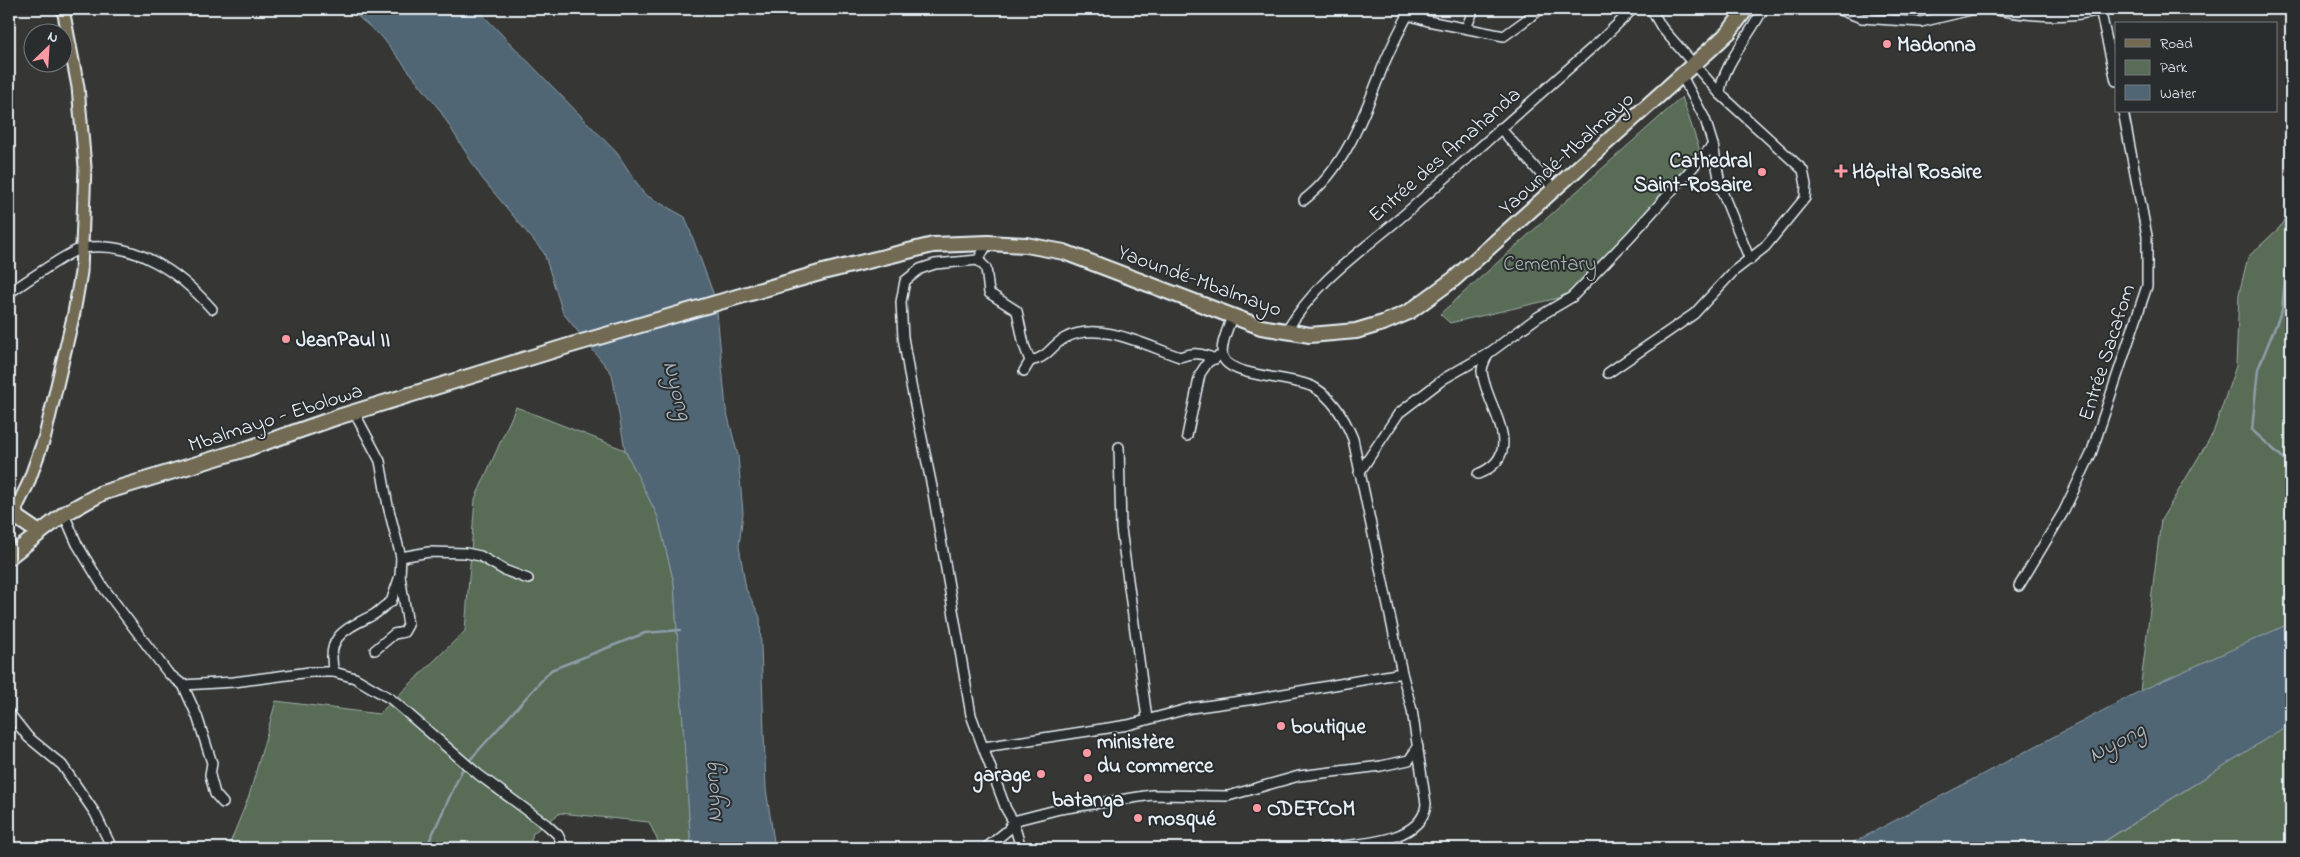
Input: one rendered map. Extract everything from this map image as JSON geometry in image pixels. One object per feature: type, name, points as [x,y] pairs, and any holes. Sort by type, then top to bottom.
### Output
[{"type":"highway","name":"Yaoundé-Mbalmayo","points":[[738,296],[823,272],[933,245],[988,243],[1026,245],[1064,252],[1232,316],[1286,332],[1310,335],[1356,331],[1409,312],[1454,279],[1695,64],[1729,32],[1746,9]]},
{"type":"highway","name":"Mbalmayo - Ebolowa","points":[[9,557],[38,532],[64,514],[102,493],[246,449],[354,412],[738,296]]},
{"type":"highway","points":[[12,517],[16,517],[38,532]]},
{"type":"main road","points":[[12,517],[45,436],[74,312],[82,248],[85,167],[82,126],[63,9]]},
{"type":"street","points":[[1466,28],[1474,9]]},
{"type":"street","points":[[1304,200],[1324,182],[1351,142],[1390,52],[1410,12],[1428,21],[1504,36],[1541,9]]},
{"type":"street","name":"Entrée des Amahanda","points":[[1286,332],[1301,308],[1330,275],[1396,221],[1602,39],[1633,9]]},
{"type":"street","points":[[1608,373],[1694,314],[1734,271],[1765,246],[1804,198],[1806,185],[1802,170],[1720,94],[1662,28],[1652,9]]},
{"type":"street","points":[[1720,94],[1720,86],[1729,65],[1754,29],[1763,9]]},
{"type":"street","points":[[1837,9],[1862,18],[1921,22],[1975,9]]},
{"type":"street","points":[[1990,9],[2031,16],[2084,14],[2100,10],[2115,77]]},
{"type":"street","points":[[1682,76],[1705,119],[1713,145],[1721,189],[1750,260]]},
{"type":"street","name":"Entrée Sacafom","points":[[2019,586],[2064,511],[2091,454],[2147,286],[2149,258],[2146,228],[2123,112]]},
{"type":"street","points":[[1500,128],[1555,190]]},
{"type":"street","points":[[1359,473],[1399,413],[1445,378],[1488,353],[1538,317],[1572,297],[1629,238],[1713,145]]},
{"type":"street","points":[[978,260],[988,243]]},
{"type":"street","points":[[9,293],[82,248],[114,248],[132,251],[156,262],[190,285],[212,309]]},
{"type":"street","points":[[978,260],[986,268],[989,293],[1017,311],[1024,345],[1030,361]]},
{"type":"street","points":[[978,260],[935,264],[920,269],[905,281],[901,302],[903,337],[932,487],[971,715],[1006,809],[1013,821],[1021,848]]},
{"type":"street","points":[[1187,436],[1200,374],[1208,362],[1215,359],[1222,351],[1232,316]]},
{"type":"street","points":[[1024,371],[1030,361],[1042,359],[1064,339],[1094,331],[1180,356],[1192,353],[1206,354],[1215,359]]},
{"type":"street","points":[[1222,351],[1226,362],[1238,370],[1303,382],[1324,394],[1347,423],[1353,439],[1402,673],[1412,710],[1426,804],[1426,811],[1419,823],[1411,830],[1395,836],[1323,848]]},
{"type":"street","points":[[1478,474],[1489,469],[1496,462],[1503,446],[1498,420],[1482,369],[1488,353]]},
{"type":"street","points":[[354,412],[380,461],[388,506],[401,556],[400,576],[408,624],[404,632],[394,634],[375,650]]},
{"type":"street","points":[[1120,447],[1121,529],[1147,718]]},
{"type":"street","points":[[64,514],[77,544],[103,588],[168,673],[183,684],[197,716],[212,763],[210,774],[215,794],[223,803]]},
{"type":"street","points":[[401,556],[428,552],[473,554],[528,579]]},
{"type":"street","points":[[334,672],[331,659],[338,636],[358,621],[375,614],[381,607],[391,602],[400,576]]},
{"type":"street","points":[[183,684],[234,682],[310,672],[334,672],[355,678],[376,688],[479,775],[552,830],[558,835],[564,848]]},
{"type":"street","points":[[984,747],[1128,725],[1147,718],[1191,708],[1255,699],[1402,673]]},
{"type":"street","points":[[9,713],[28,737],[62,765],[95,814],[112,848]]},
{"type":"street","points":[[986,848],[1008,830],[1013,821],[1060,808],[1152,794],[1228,796],[1299,776],[1372,768],[1409,760],[1418,747]]},
{"type":"green space","name":"Cementary","points":[[1682,97],[1703,160],[1567,296],[1450,323],[1440,314]]},
{"type":"green space","points":[[2291,207],[2291,623],[2140,691],[2161,520],[2213,433],[2236,366],[2239,294],[2248,257],[2280,227]]},
{"type":"green space","points":[[516,407],[625,450],[658,517],[674,583],[691,848],[661,848],[649,822],[560,813],[533,833],[529,848],[228,848],[249,796],[276,701],[379,714],[465,631],[475,499]]},
{"type":"green space","points":[[2291,723],[2291,848],[2090,848],[2104,842]]},
{"type":"water","name":"Nyong","points":[[349,9],[477,9],[617,153],[644,194],[685,217],[716,301],[726,409],[738,456],[743,513],[739,546],[746,589],[760,617],[766,789],[775,848],[691,848],[674,583],[658,517],[625,450],[612,374],[563,313],[544,253],[481,177],[439,109],[382,37]]},
{"type":"water","name":"Nyong","points":[[2291,623],[2291,723],[2103,842],[2090,848],[1843,848],[2140,691]]},
{"type":"waterway","points":[[2291,236],[2289,238],[2282,310],[2258,369],[2252,430],[2291,465]]},
{"type":"waterway","points":[[468,762],[551,670],[645,633],[680,630]]},
{"type":"waterway","points":[[426,848],[464,766]]},
{"type":"place","name":"Madonna","points":[[1887,44]]},
{"type":"place","name":"Hôpital Rosaire","points":[[1841,171]]},
{"type":"place","name":"Cathedral Saint-Rosaire","points":[[1762,172]]},
{"type":"place","name":"JeanPaul II","points":[[286,339]]},
{"type":"place","name":"boutique","points":[[1281,726]]},
{"type":"place","name":"ministère du commerce","points":[[1087,753]]},
{"type":"place","name":"garage","points":[[1041,774]]},
{"type":"place","name":"batanga","points":[[1088,778]]},
{"type":"place","name":"ODEFCOM","points":[[1257,808]]},
{"type":"place","name":"mosqué","points":[[1138,818]]}]
